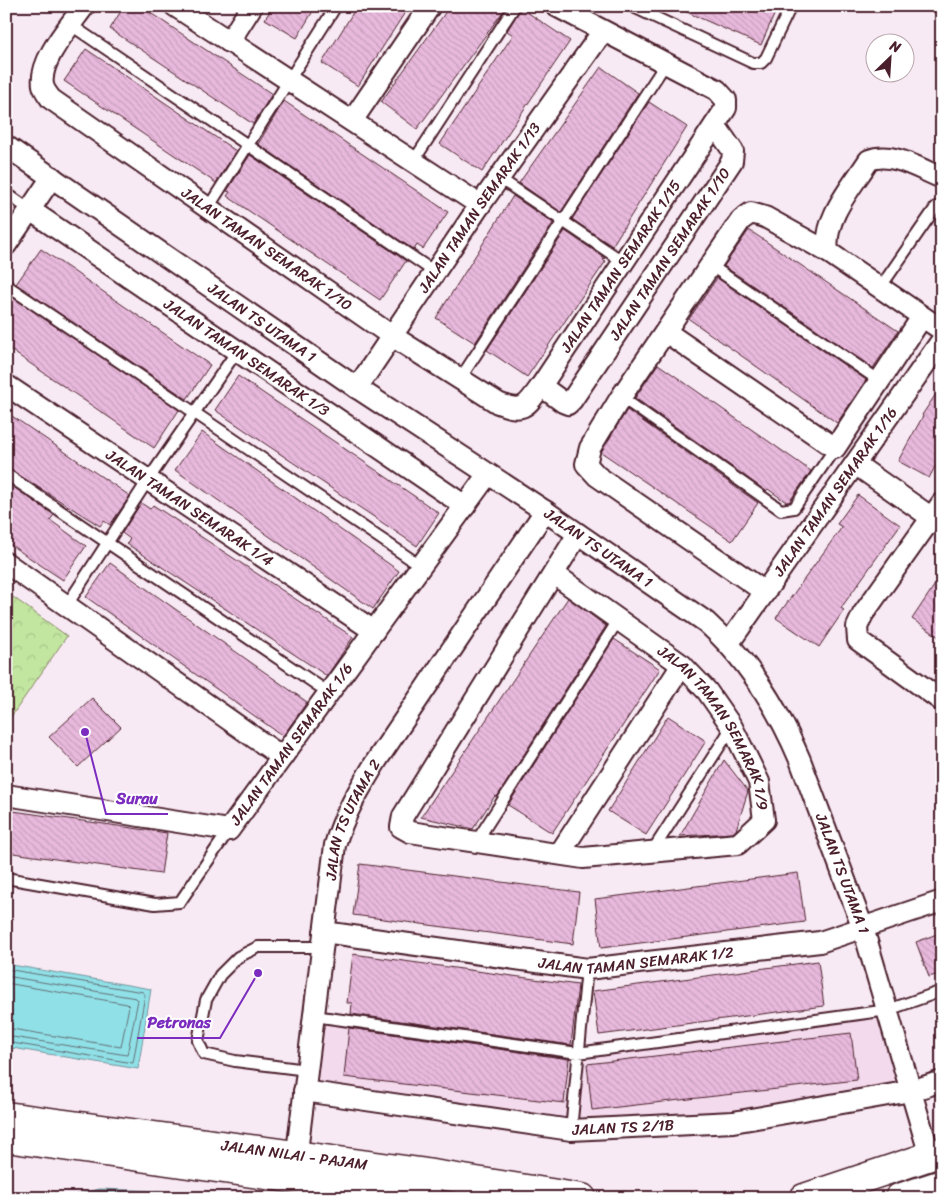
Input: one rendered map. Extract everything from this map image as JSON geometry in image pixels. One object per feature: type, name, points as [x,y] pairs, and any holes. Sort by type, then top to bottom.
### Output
[{"type":"main road","name":"JALAN NILAI - PAJAM","points":[[6,1116],[295,1166],[429,1198]]},
{"type":"main road","name":"JALAN NILAI - PAJAM","points":[[6,1138],[295,1166],[582,1198]]},
{"type":"main road","points":[[804,1198],[936,1154]]},
{"type":"main road","points":[[899,1198],[942,1184]]},
{"type":"street","points":[[71,25],[84,6]]},
{"type":"street","points":[[175,6],[480,205]]},
{"type":"street","points":[[230,42],[252,6]]},
{"type":"street","points":[[352,121],[430,6]]},
{"type":"street","points":[[556,6],[666,63]]},
{"type":"street","name":"JALAN TAMAN SEMARAK 1/10","points":[[71,25],[54,47],[44,73],[43,86],[51,99],[392,336],[498,403]]},
{"type":"street","name":"JALAN TAMAN SEMARAK 1/13","points":[[357,388],[480,205],[603,31]]},
{"type":"street","name":"JALAN TAMAN SEMARAK 1/15","points":[[498,403],[515,410],[527,406],[625,263],[726,108],[726,100],[717,90],[666,63]]},
{"type":"street","name":"JALAN TAMAN SEMARAK 1/10","points":[[541,386],[563,402],[568,404],[572,400],[732,161],[733,152],[715,125]]},
{"type":"street","name":"JALAN TS UTAMA 1","points":[[6,146],[357,388],[545,511],[706,622],[729,643],[757,679],[791,738],[864,928],[911,1091],[936,1154]]},
{"type":"street","points":[[828,252],[826,239],[829,223],[869,160],[879,156],[896,159],[942,178]]},
{"type":"street","points":[[6,245],[52,177]]},
{"type":"street","name":"JALAN TAMAN SEMARAK 1/3","points":[[30,210],[465,506]]},
{"type":"street","points":[[765,592],[597,476],[586,464],[590,448],[621,397],[732,231],[751,213],[765,217],[828,252],[942,330]]},
{"type":"street","points":[[666,332],[835,448],[922,317]]},
{"type":"street","name":"JALAN TAMAN SEMARAK 1/16","points":[[729,643],[942,340]]},
{"type":"street","name":"JALAN TAMAN SEMARAK 1/4","points":[[6,385],[374,631]]},
{"type":"street","points":[[855,464],[937,510],[863,614],[857,628],[858,640],[942,701]]},
{"type":"street","name":"JALAN TAMAN SEMARAK 1/6","points":[[6,795],[229,830],[488,474]]},
{"type":"street","name":"JALAN TS UTAMA 2","points":[[295,1166],[335,846],[340,826],[353,799],[444,659],[545,511]]},
{"type":"street","points":[[554,574],[578,534]]},
{"type":"street","points":[[6,563],[282,758]]},
{"type":"street","name":"JALAN TAMAN SEMARAK 1/9","points":[[554,574],[619,619],[682,665],[707,691],[732,727],[760,782],[764,820],[738,844],[653,850],[583,858],[560,853],[410,832],[400,827],[403,816],[554,574]]},
{"type":"street","points":[[560,853],[682,665]]},
{"type":"street","name":"JALAN TAMAN SEMARAK 1/2","points":[[323,940],[587,969],[820,942],[942,901]]},
{"type":"street","name":"JALAN TS 2/1B","points":[[304,1091],[571,1130],[733,1122],[911,1091],[942,1081]]},
{"type":"lane","points":[[208,208],[336,6]]},
{"type":"lane","points":[[414,162],[515,6]]},
{"type":"lane","points":[[631,6],[753,63],[761,63],[766,58],[791,6]]},
{"type":"lane","points":[[71,25],[436,273]]},
{"type":"lane","points":[[460,379],[666,63]]},
{"type":"lane","points":[[499,178],[625,263]]},
{"type":"lane","points":[[6,194],[30,210]]},
{"type":"lane","points":[[880,288],[936,207]]},
{"type":"lane","points":[[710,265],[880,380]]},
{"type":"lane","points":[[6,285],[420,566]]},
{"type":"lane","points":[[67,605],[148,480],[237,351]]},
{"type":"lane","points":[[621,397],[781,510],[794,508],[835,448]]},
{"type":"lane","points":[[6,474],[106,544],[329,693]]},
{"type":"lane","points":[[476,842],[619,619]]},
{"type":"lane","points":[[653,850],[732,727]]},
{"type":"lane","points":[[6,878],[155,904],[180,902],[229,830]]},
{"type":"lane","points":[[307,1070],[236,1061],[204,1054],[198,1041],[206,1000],[220,975],[238,957],[258,947],[323,940]]},
{"type":"lane","points":[[571,1130],[587,969]]},
{"type":"lane","points":[[314,1016],[578,1053],[888,1010],[942,991]]},
{"type":"shaded area","points":[[886,1011],[912,1089],[568,1130],[302,1091],[309,1014],[580,1051]]},
{"type":"green space","points":[[6,592],[67,636],[6,724]]},
{"type":"water","points":[[6,964],[151,989],[138,1069],[6,1047]]},
{"type":"building","points":[[124,6],[140,6],[272,94],[253,124],[110,29]]},
{"type":"building","points":[[273,6],[316,6],[297,38],[265,19]]},
{"type":"building","points":[[357,6],[409,6],[358,86],[322,63]]},
{"type":"building","points":[[450,6],[507,6],[417,129],[381,102]]},
{"type":"building","points":[[673,6],[778,6],[761,45]]},
{"type":"building","points":[[521,8],[570,41],[482,172],[440,144],[513,35],[507,31]]},
{"type":"building","points":[[86,49],[236,151],[216,183],[64,81]]},
{"type":"building","points":[[601,67],[638,93],[561,212],[519,183]]},
{"type":"building","points":[[284,101],[448,212],[423,249],[417,245],[414,250],[258,144]]},
{"type":"building","points":[[649,102],[687,127],[612,246],[572,219]]},
{"type":"building","points":[[250,155],[406,261],[380,300],[227,196],[230,192],[227,191]]},
{"type":"building","points":[[513,196],[553,223],[475,343],[436,318]]},
{"type":"building","points":[[749,230],[898,331],[873,368],[724,266]]},
{"type":"building","points":[[565,231],[605,258],[603,260],[606,261],[527,377],[487,350]]},
{"type":"building","points":[[41,249],[210,365],[187,399],[16,284]]},
{"type":"building","points":[[717,278],[866,380],[837,423],[689,319]]},
{"type":"building","points":[[9,295],[179,410],[154,448],[6,347],[6,298]]},
{"type":"building","points":[[658,364],[811,471],[789,502],[786,502],[768,489],[766,491],[635,398]]},
{"type":"building","points":[[238,376],[439,513],[417,546],[215,410]]},
{"type":"building","points":[[942,385],[942,454],[929,478],[898,461],[922,415]]},
{"type":"building","points":[[627,410],[758,503],[732,541],[601,452]]},
{"type":"building","points":[[6,412],[130,496],[110,525],[104,521],[100,526],[6,467]]},
{"type":"building","points":[[202,432],[399,571],[373,609],[175,470]]},
{"type":"building","points":[[6,482],[54,515],[50,520],[86,546],[63,580],[6,542]]},
{"type":"building","points":[[858,495],[900,525],[841,608],[844,610],[819,647],[776,618],[842,527],[837,524]]},
{"type":"building","points":[[141,503],[150,509],[153,505],[353,637],[327,676],[127,544],[130,539],[122,533]]},
{"type":"building","points":[[110,563],[307,702],[283,736],[86,597]]},
{"type":"building","points":[[942,574],[942,639],[912,619]]},
{"type":"building","points":[[568,598],[606,626],[497,797],[495,796],[473,829],[421,817]]},
{"type":"building","points":[[614,639],[660,669],[552,833],[508,805]]},
{"type":"building","points":[[92,698],[121,727],[78,767],[49,737]]},
{"type":"building","points":[[668,716],[706,741],[646,835],[608,811]]},
{"type":"building","points":[[724,760],[748,791],[736,830],[733,833],[680,836]]},
{"type":"building","points":[[6,810],[167,833],[161,874],[6,852]]},
{"type":"building","points":[[360,864],[579,892],[573,944],[353,915]]},
{"type":"building","points":[[798,873],[805,922],[601,948],[595,899]]},
{"type":"building","points":[[942,932],[942,973],[929,977],[916,942]]},
{"type":"building","points":[[353,954],[578,985],[571,1045],[351,1014],[352,1003],[347,1003]]},
{"type":"building","points":[[818,961],[824,1006],[599,1035],[593,991]]},
{"type":"building","points":[[349,1028],[569,1059],[564,1103],[344,1077]]},
{"type":"building","points":[[851,1033],[857,1080],[592,1110],[587,1064]]},
{"type":"waterway","points":[[73,1198],[99,1191],[162,1193],[186,1198]]},
{"type":"place","name":"Surau","points":[[85,732]]},
{"type":"place","name":"Petronas","points":[[258,973]]}]
